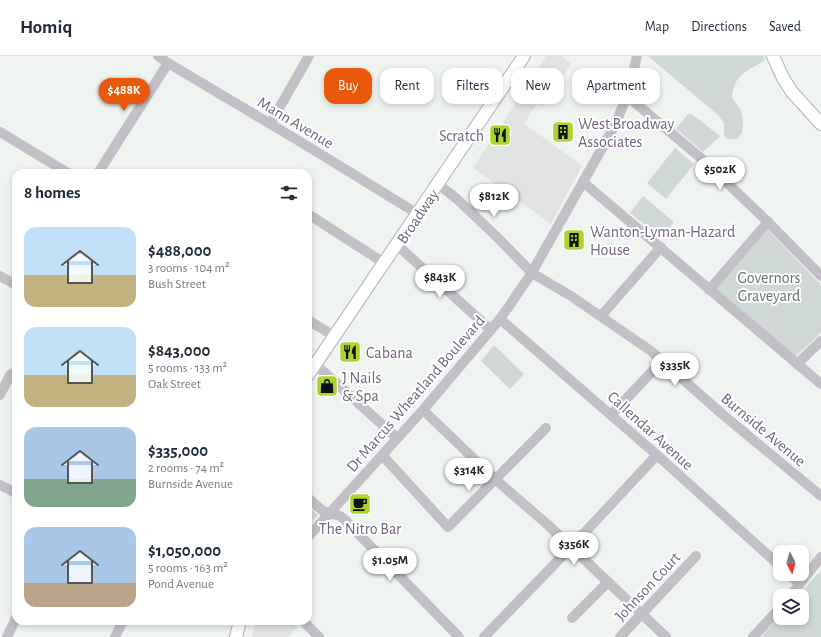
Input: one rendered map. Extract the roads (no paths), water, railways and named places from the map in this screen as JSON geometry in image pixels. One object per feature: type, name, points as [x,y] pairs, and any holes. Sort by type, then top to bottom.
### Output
[{"type":"main road","name":"Broadway","points":[[312,369],[384,263],[401,249],[418,214],[524,56]]},
{"type":"main road","points":[[774,56],[783,78],[792,92],[821,124]]},
{"type":"main road","points":[[236,637],[239,625]]},
{"type":"street","name":"Mann Avenue","points":[[158,56],[418,214]]},
{"type":"street","points":[[270,124],[309,56]]},
{"type":"street","name":"Dr Marcus Wheatland Boulevard","points":[[634,68],[637,56]]},
{"type":"street","points":[[101,169],[168,63]]},
{"type":"street","name":"Dr Marcus Wheatland Boulevard","points":[[312,533],[423,410],[500,319],[532,273],[614,127],[624,104]]},
{"type":"street","points":[[637,104],[702,159],[819,271]]},
{"type":"street","points":[[0,132],[61,169]]},
{"type":"street","points":[[583,182],[821,384]]},
{"type":"street","name":"Burnside Avenue","points":[[438,184],[457,199],[532,273],[571,296],[651,351],[722,414],[821,496]]},
{"type":"street","points":[[312,217],[384,263]]},
{"type":"street","points":[[709,290],[768,222]]},
{"type":"street","points":[[601,316],[661,247]]},
{"type":"street","points":[[401,249],[491,330]]},
{"type":"street","points":[[0,276],[12,283]]},
{"type":"street","name":"Callendar Avenue","points":[[500,319],[657,455],[773,560]]},
{"type":"street","points":[[312,322],[334,336]]},
{"type":"street","points":[[797,364],[821,341]]},
{"type":"street","points":[[611,415],[662,361]]},
{"type":"street","points":[[315,364],[397,438]]},
{"type":"street","points":[[0,395],[10,375],[12,374]]},
{"type":"street","points":[[423,410],[496,480],[548,525],[641,615],[666,637]]},
{"type":"street","points":[[382,456],[448,528],[546,428]]},
{"type":"street","points":[[484,637],[657,455]]},
{"type":"street","points":[[1,487],[12,491]]},
{"type":"street","points":[[312,501],[323,511],[340,516],[344,519],[459,637]]},
{"type":"street","name":"Johnson Court","points":[[620,637],[696,556]]},
{"type":"street","points":[[796,589],[821,557]]},
{"type":"street","points":[[797,581],[800,584]]},
{"type":"street","points":[[572,618],[608,582]]},
{"type":"street","points":[[753,637],[773,616]]},
{"type":"street","points":[[7,637],[13,625]]},
{"type":"street","points":[[115,637],[121,625]]},
{"type":"street","points":[[307,625],[319,637]]},
{"type":"place","name":"West Broadway Associates","points":[[563,132]]},
{"type":"place","name":"Scratch","points":[[500,135]]},
{"type":"place","name":"Wanton-Lyman-Hazard House","points":[[574,240]]},
{"type":"place","name":"Cabana","points":[[350,352]]},
{"type":"place","name":"J Nails & Spa","points":[[327,386]]},
{"type":"place","name":"The Nitro Bar","points":[[360,504]]},
{"type":"park label","name":"Governors Graveyard","points":[[769,286]]}]
